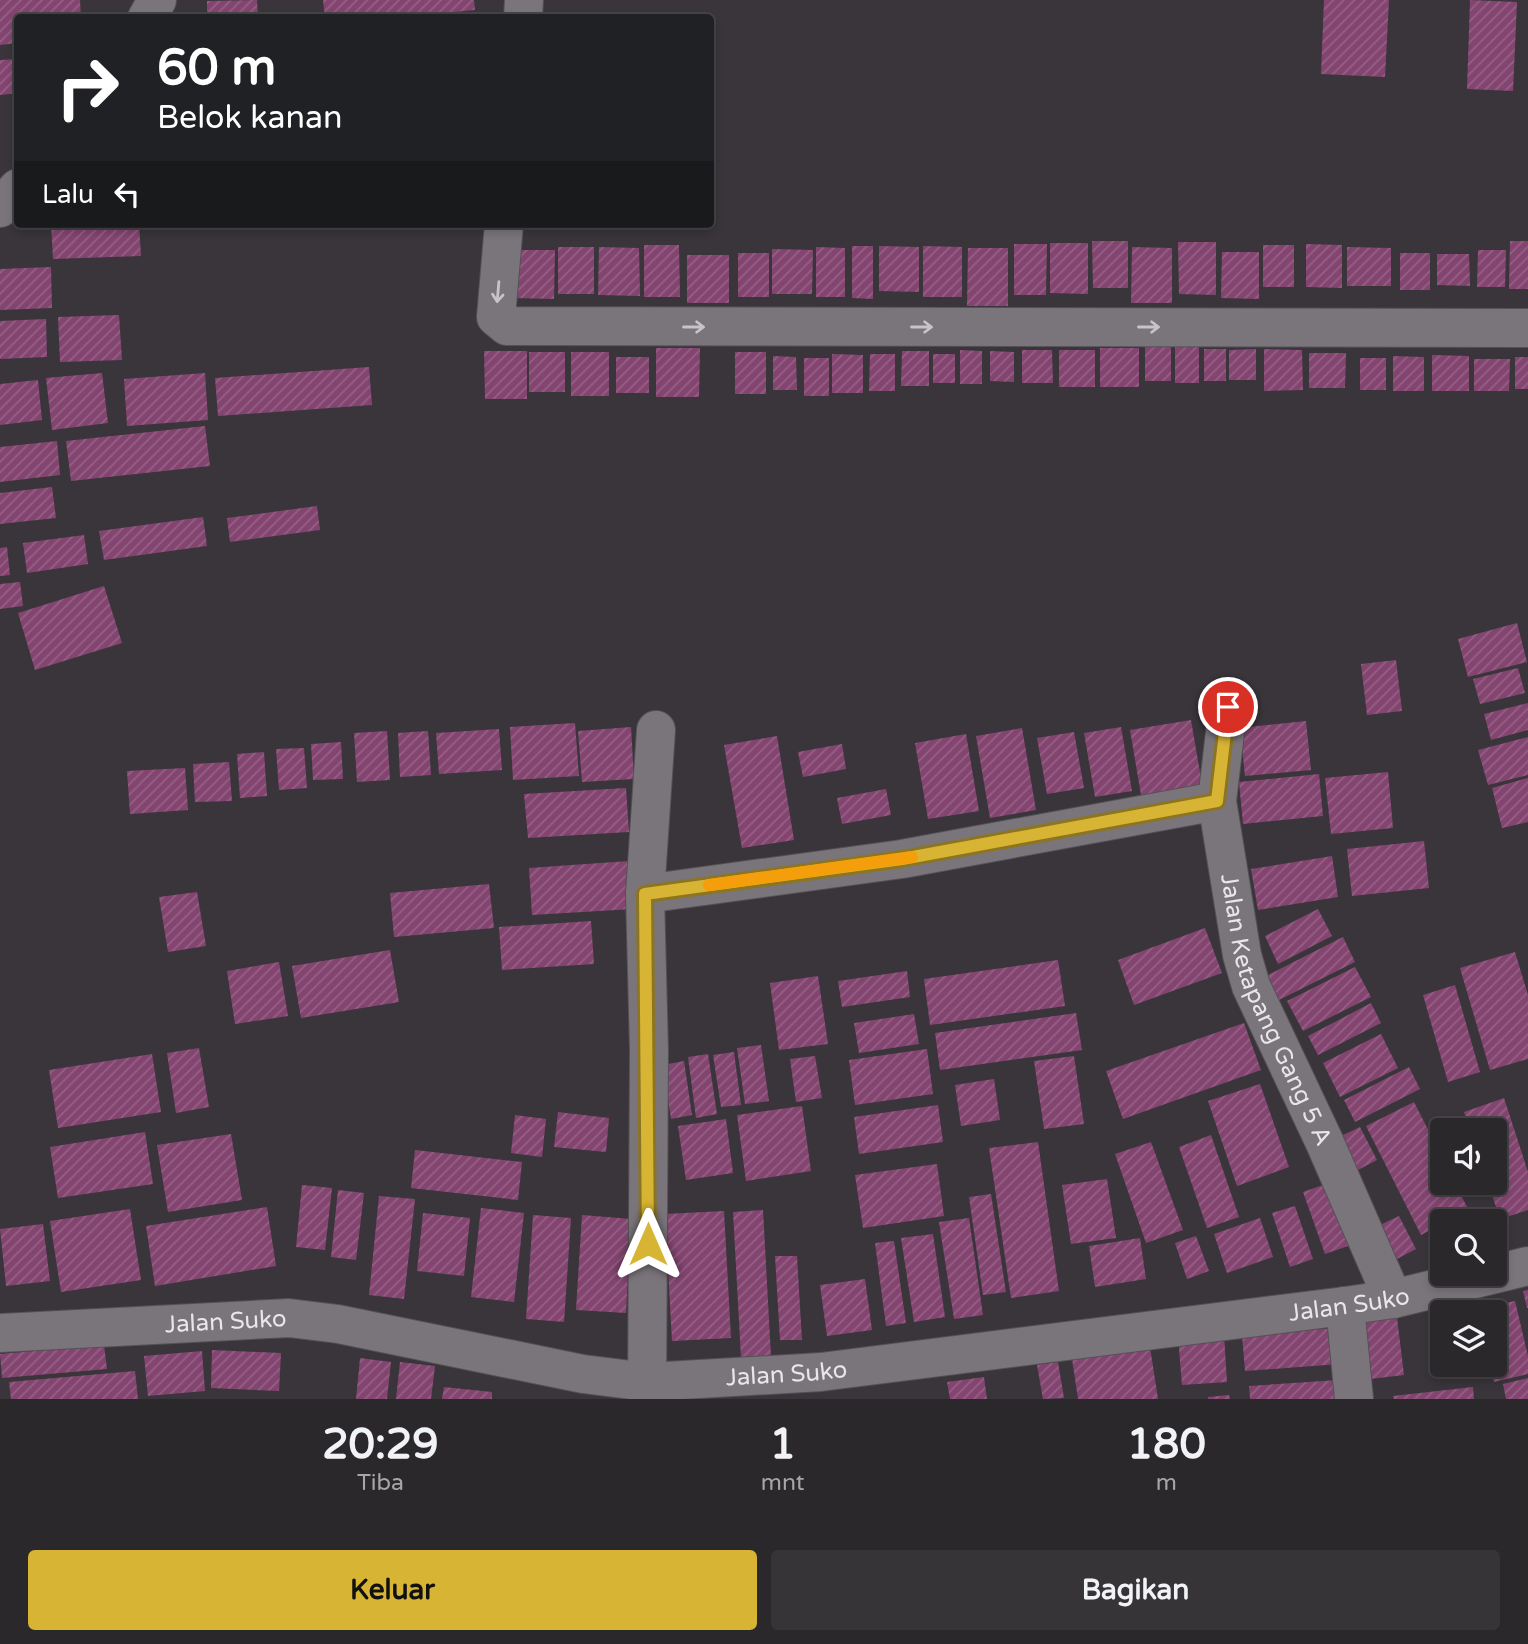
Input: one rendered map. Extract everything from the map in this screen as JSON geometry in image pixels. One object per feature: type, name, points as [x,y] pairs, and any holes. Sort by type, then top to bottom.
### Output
[{"type":"street","points":[[0,208],[14,192]]},
{"type":"street","points":[[504,228],[496,317],[507,326],[1528,328]]},
{"type":"street","name":"Jalan Ketapang Gang 5 A","points":[[1228,707],[1217,801],[1242,955],[1251,986],[1325,1143],[1393,1299]]},
{"type":"street","points":[[648,1391],[649,1051],[645,894],[656,730]]},
{"type":"street","points":[[645,894],[902,859],[1217,801]]},
{"type":"street","name":"Jalan Suko","points":[[0,1333],[129,1324],[289,1318],[338,1324],[583,1374],[648,1391],[1345,1306],[1393,1299],[1528,1266]]},
{"type":"street","points":[[1345,1306],[1354,1399]]},
{"type":"building","points":[[0,0],[80,0],[81,14],[14,14],[14,43],[0,45]]},
{"type":"building","points":[[257,0],[258,14],[207,14],[207,1]]},
{"type":"building","points":[[323,0],[474,0],[475,10],[434,14],[325,14]]},
{"type":"building","points":[[1324,0],[1389,0],[1385,77],[1321,74]]},
{"type":"building","points":[[1470,0],[1517,2],[1513,91],[1467,89]]},
{"type":"building","points":[[14,59],[14,93],[0,95],[0,60]]},
{"type":"building","points":[[51,228],[139,228],[141,256],[53,259]]},
{"type":"building","points":[[1092,241],[1128,241],[1128,288],[1093,288]]},
{"type":"building","points":[[1510,241],[1528,241],[1528,289],[1509,289]]},
{"type":"building","points":[[1178,242],[1216,242],[1216,295],[1179,294]]},
{"type":"building","points":[[1050,243],[1088,243],[1088,294],[1050,293]]},
{"type":"building","points":[[1014,244],[1047,244],[1046,295],[1014,295]]},
{"type":"building","points":[[1306,244],[1342,245],[1342,288],[1306,287]]},
{"type":"building","points":[[644,245],[679,245],[680,297],[644,297]]},
{"type":"building","points":[[1263,245],[1294,245],[1294,287],[1263,287]]},
{"type":"building","points":[[852,246],[873,246],[873,299],[852,298]]},
{"type":"building","points":[[879,246],[919,247],[919,292],[879,291]]},
{"type":"building","points":[[923,246],[962,247],[962,297],[923,297]]},
{"type":"building","points":[[558,247],[594,247],[594,294],[558,294]]},
{"type":"building","points":[[599,247],[639,248],[640,296],[598,295]]},
{"type":"building","points":[[816,247],[845,248],[845,297],[816,297]]},
{"type":"building","points":[[1132,247],[1172,248],[1172,303],[1131,303]]},
{"type":"building","points":[[1347,247],[1391,248],[1391,286],[1347,286]]},
{"type":"building","points":[[968,248],[1008,248],[1008,306],[967,306]]},
{"type":"building","points":[[772,249],[813,250],[812,294],[772,294]]},
{"type":"building","points":[[513,250],[555,250],[554,299],[513,298]]},
{"type":"building","points":[[1478,250],[1506,250],[1505,287],[1477,287]]},
{"type":"building","points":[[1222,252],[1259,252],[1259,299],[1221,298]]},
{"type":"building","points":[[738,253],[769,253],[769,297],[738,297]]},
{"type":"building","points":[[1400,253],[1430,253],[1430,290],[1400,290]]},
{"type":"building","points":[[1437,254],[1469,254],[1470,286],[1437,285]]},
{"type":"building","points":[[687,255],[729,255],[729,303],[687,303]]},
{"type":"building","points":[[51,267],[52,308],[0,310],[0,269]]},
{"type":"building","points":[[119,315],[122,360],[60,362],[58,317]]},
{"type":"building","points":[[46,319],[47,357],[0,359],[0,321]]},
{"type":"building","points":[[1145,347],[1171,347],[1171,381],[1145,381]]},
{"type":"building","points":[[1175,347],[1199,347],[1199,383],[1175,383]]},
{"type":"building","points":[[656,348],[700,348],[699,397],[656,397]]},
{"type":"building","points":[[1100,348],[1139,348],[1139,387],[1100,387]]},
{"type":"building","points":[[1204,349],[1226,349],[1226,381],[1204,381]]},
{"type":"building","points":[[1256,349],[1256,380],[1229,380],[1229,350]]},
{"type":"building","points":[[1264,349],[1302,350],[1303,390],[1264,391]]},
{"type":"building","points":[[960,350],[982,351],[982,384],[960,384]]},
{"type":"building","points":[[1022,350],[1052,350],[1053,383],[1022,383]]},
{"type":"building","points":[[1059,350],[1095,350],[1095,387],[1059,387]]},
{"type":"building","points":[[484,351],[527,351],[527,399],[485,399]]},
{"type":"building","points":[[902,351],[929,351],[929,386],[901,386]]},
{"type":"building","points":[[990,351],[1014,352],[1014,382],[990,381]]},
{"type":"building","points":[[529,352],[565,352],[565,392],[529,392]]},
{"type":"building","points":[[571,352],[609,352],[609,396],[571,396]]},
{"type":"building","points":[[735,352],[766,352],[766,394],[735,394]]},
{"type":"building","points":[[1309,353],[1346,353],[1345,388],[1309,388]]},
{"type":"building","points":[[832,354],[863,355],[863,393],[832,393]]},
{"type":"building","points":[[870,354],[895,354],[895,391],[869,391]]},
{"type":"building","points":[[933,354],[955,354],[955,383],[933,383]]},
{"type":"building","points":[[1432,355],[1469,356],[1469,391],[1432,391]]},
{"type":"building","points":[[773,356],[796,357],[797,390],[773,390]]},
{"type":"building","points":[[1393,356],[1424,357],[1424,391],[1393,391]]},
{"type":"building","points":[[616,357],[649,357],[649,393],[616,393]]},
{"type":"building","points":[[1515,357],[1528,357],[1528,389],[1515,389]]},
{"type":"building","points":[[804,358],[829,358],[829,396],[804,396]]},
{"type":"building","points":[[1360,358],[1386,358],[1386,390],[1360,390]]},
{"type":"building","points":[[1474,359],[1510,359],[1509,391],[1474,391]]},
{"type":"building","points":[[369,367],[372,405],[218,416],[215,378]]},
{"type":"building","points":[[102,373],[108,423],[52,430],[46,378]]},
{"type":"building","points":[[205,373],[208,420],[127,426],[124,379]]},
{"type":"building","points":[[38,380],[42,420],[0,425],[0,384]]},
{"type":"building","points":[[205,426],[210,466],[71,481],[66,441]]},
{"type":"building","points":[[57,441],[60,475],[0,482],[0,447]]},
{"type":"building","points":[[52,487],[56,518],[0,524],[0,493]]},
{"type":"building","points":[[317,506],[320,530],[230,542],[227,518]]},
{"type":"building","points":[[203,517],[207,546],[104,560],[99,531]]},
{"type":"building","points":[[84,535],[88,564],[27,573],[23,543]]},
{"type":"building","points":[[7,547],[10,575],[0,576],[0,548]]},
{"type":"building","points":[[20,582],[23,606],[0,609],[0,584]]},
{"type":"building","points":[[104,586],[122,643],[35,670],[18,613]]},
{"type":"building","points":[[1517,623],[1527,662],[1468,677],[1458,639]]},
{"type":"building","points":[[1396,660],[1402,711],[1367,715],[1361,664]]},
{"type":"building","points":[[1518,668],[1525,693],[1480,704],[1473,679]]},
{"type":"building","points":[[1528,703],[1528,730],[1491,740],[1484,714]]},
{"type":"building","points":[[1191,720],[1203,790],[1142,801],[1130,730]]},
{"type":"building","points":[[1306,721],[1311,770],[1245,776],[1240,728]]},
{"type":"building","points":[[575,723],[579,776],[513,780],[510,727]]},
{"type":"building","points":[[631,727],[634,779],[582,782],[578,731]]},
{"type":"building","points":[[1121,727],[1132,791],[1095,797],[1084,733]]},
{"type":"building","points":[[1022,728],[1036,810],[990,818],[976,736]]},
{"type":"building","points":[[499,729],[502,770],[439,774],[436,733]]},
{"type":"building","points":[[387,731],[390,780],[357,782],[354,733]]},
{"type":"building","points":[[428,731],[431,775],[400,777],[398,733]]},
{"type":"building","points":[[1074,732],[1084,788],[1047,794],[1037,738]]},
{"type":"building","points":[[966,734],[979,811],[928,819],[915,743]]},
{"type":"building","points":[[777,736],[794,840],[742,848],[724,745]]},
{"type":"building","points":[[1528,737],[1528,775],[1488,785],[1478,750]]},
{"type":"building","points":[[341,742],[343,779],[313,780],[311,744]]},
{"type":"building","points":[[842,744],[846,769],[803,777],[798,752]]},
{"type":"building","points":[[304,748],[307,788],[279,790],[276,749]]},
{"type":"building","points":[[264,752],[267,796],[240,798],[237,754]]},
{"type":"building","points":[[229,762],[232,801],[195,802],[193,764]]},
{"type":"building","points":[[185,768],[188,810],[130,814],[127,771]]},
{"type":"building","points":[[1388,772],[1393,828],[1331,834],[1325,778]]},
{"type":"building","points":[[1319,774],[1323,816],[1243,824],[1239,782]]},
{"type":"building","points":[[1528,778],[1528,822],[1502,828],[1492,788]]},
{"type":"building","points":[[626,788],[629,832],[528,838],[524,794]]},
{"type":"building","points":[[886,789],[891,815],[842,824],[837,798]]},
{"type":"building","points":[[1424,841],[1429,888],[1352,896],[1347,849]]},
{"type":"building","points":[[1332,856],[1338,897],[1258,910],[1251,869]]},
{"type":"building","points":[[629,861],[633,909],[532,915],[529,868]]},
{"type":"building","points":[[489,884],[494,928],[394,937],[390,893]]},
{"type":"building","points":[[197,892],[206,946],[168,952],[159,897]]},
{"type":"building","points":[[1318,909],[1332,936],[1278,964],[1265,936]]},
{"type":"building","points":[[591,921],[594,964],[502,970],[499,927]]},
{"type":"building","points":[[1205,928],[1222,973],[1134,1005],[1118,960]]},
{"type":"building","points":[[1343,937],[1355,962],[1275,1002],[1264,977]]},
{"type":"building","points":[[390,950],[399,1002],[301,1018],[292,966]]},
{"type":"building","points":[[1515,952],[1528,995],[1528,1059],[1490,1070],[1460,968]]},
{"type":"building","points":[[1058,960],[1065,1006],[930,1025],[924,979]]},
{"type":"building","points":[[279,962],[288,1016],[235,1024],[227,971]]},
{"type":"building","points":[[1355,967],[1371,997],[1303,1031],[1287,1001]]},
{"type":"building","points":[[907,971],[910,997],[842,1007],[838,981]]},
{"type":"building","points":[[818,976],[828,1044],[779,1050],[770,983]]},
{"type":"building","points":[[1455,985],[1480,1072],[1448,1082],[1423,995]]},
{"type":"building","points":[[1371,1003],[1381,1023],[1318,1055],[1308,1036]]},
{"type":"building","points":[[1076,1013],[1082,1050],[940,1070],[935,1033]]},
{"type":"building","points":[[914,1014],[919,1044],[859,1053],[854,1023]]},
{"type":"building","points":[[1244,1023],[1261,1070],[1123,1119],[1106,1071]]},
{"type":"building","points":[[1381,1034],[1398,1068],[1340,1097],[1323,1063]]},
{"type":"building","points":[[761,1045],[769,1101],[745,1104],[737,1048]]},
{"type":"building","points":[[199,1048],[209,1107],[176,1113],[167,1053]]},
{"type":"building","points":[[927,1049],[933,1094],[855,1105],[849,1060]]},
{"type":"building","points":[[734,1052],[741,1105],[721,1107],[713,1055]]},
{"type":"building","points":[[152,1054],[161,1112],[58,1128],[49,1070]]},
{"type":"building","points":[[708,1054],[717,1114],[696,1118],[688,1057]]},
{"type":"building","points":[[815,1056],[822,1098],[796,1102],[790,1059]]},
{"type":"building","points":[[1074,1056],[1084,1124],[1044,1129],[1034,1061]]},
{"type":"building","points":[[684,1061],[692,1115],[671,1119],[663,1065]]},
{"type":"building","points":[[1409,1067],[1420,1089],[1355,1122],[1344,1100]]},
{"type":"building","points":[[994,1079],[1000,1120],[961,1126],[955,1085]]},
{"type":"building","points":[[1260,1084],[1289,1167],[1237,1186],[1208,1101]]},
{"type":"building","points":[[1504,1098],[1528,1172],[1528,1210],[1507,1217],[1507,1209],[1497,1209],[1492,1195],[1507,1195],[1507,1118],[1466,1118],[1464,1112]]},
{"type":"building","points":[[1414,1102],[1430,1133],[1430,1195],[1461,1195],[1468,1209],[1430,1209],[1430,1230],[1421,1235],[1366,1126]]},
{"type":"building","points":[[938,1105],[943,1142],[859,1154],[854,1117]]},
{"type":"building","points":[[802,1106],[811,1171],[746,1181],[737,1115]]},
{"type":"building","points":[[558,1112],[609,1118],[606,1152],[554,1147]]},
{"type":"building","points":[[515,1115],[546,1119],[542,1157],[511,1153]]},
{"type":"building","points":[[726,1119],[733,1173],[686,1180],[678,1126]]},
{"type":"building","points":[[1360,1127],[1377,1160],[1356,1171],[1339,1137]]},
{"type":"building","points":[[145,1132],[153,1184],[58,1198],[50,1147]]},
{"type":"building","points":[[231,1134],[242,1200],[168,1212],[157,1145]]},
{"type":"building","points":[[1211,1135],[1239,1217],[1207,1228],[1179,1147]]},
{"type":"building","points":[[1038,1142],[1059,1291],[1011,1298],[989,1148]]},
{"type":"building","points":[[1151,1142],[1183,1230],[1146,1243],[1115,1154]]},
{"type":"building","points":[[415,1150],[522,1162],[518,1200],[411,1188]]},
{"type":"building","points":[[937,1164],[944,1216],[863,1228],[855,1175]]},
{"type":"building","points":[[1107,1179],[1116,1238],[1071,1244],[1062,1185]]},
{"type":"building","points":[[1329,1183],[1351,1245],[1325,1254],[1303,1192]]},
{"type":"building","points":[[302,1185],[332,1188],[325,1250],[296,1247]]},
{"type":"building","points":[[338,1190],[364,1193],[356,1260],[331,1257]]},
{"type":"building","points":[[991,1194],[1006,1292],[983,1295],[969,1197]]},
{"type":"building","points":[[379,1196],[415,1199],[404,1299],[369,1295]]},
{"type":"building","points":[[1295,1206],[1313,1259],[1290,1267],[1272,1213]]},
{"type":"building","points":[[267,1207],[276,1266],[155,1286],[146,1226]]},
{"type":"building","points":[[481,1208],[524,1213],[514,1302],[471,1297]]},
{"type":"building","points":[[130,1209],[141,1280],[61,1292],[50,1221]]},
{"type":"building","points":[[763,1210],[771,1356],[741,1358],[733,1212]]},
{"type":"building","points":[[724,1211],[731,1338],[672,1341],[665,1214]]},
{"type":"building","points":[[423,1213],[470,1218],[464,1276],[417,1271]]},
{"type":"building","points":[[533,1215],[571,1218],[564,1322],[526,1319]]},
{"type":"building","points":[[582,1215],[631,1219],[626,1313],[576,1310]]},
{"type":"building","points":[[1399,1216],[1416,1249],[1397,1259],[1380,1225]]},
{"type":"building","points":[[969,1218],[983,1315],[954,1319],[939,1222]]},
{"type":"building","points":[[1260,1218],[1273,1257],[1227,1273],[1214,1234]]},
{"type":"building","points":[[43,1224],[50,1281],[6,1286],[0,1229]]},
{"type":"building","points":[[933,1234],[945,1317],[914,1322],[901,1238]]},
{"type":"building","points":[[1196,1236],[1209,1271],[1187,1279],[1175,1243]]},
{"type":"building","points":[[1140,1238],[1146,1279],[1095,1287],[1089,1246]]},
{"type":"building","points":[[894,1241],[906,1323],[886,1326],[875,1243]]},
{"type":"building","points":[[775,1256],[797,1256],[802,1340],[780,1340]]},
{"type":"building","points":[[865,1279],[872,1330],[827,1336],[820,1285]]},
{"type":"building","points":[[1528,1290],[1528,1308],[1527,1308],[1523,1291]]},
{"type":"building","points":[[1515,1301],[1528,1356],[1528,1374],[1494,1382],[1493,1377],[1507,1377],[1507,1303]]},
{"type":"building","points":[[1396,1309],[1404,1375],[1362,1380],[1354,1314]]},
{"type":"building","points":[[1336,1328],[1339,1364],[1245,1371],[1242,1335]]},
{"type":"building","points":[[1224,1334],[1227,1382],[1182,1385],[1178,1337]]},
{"type":"building","points":[[104,1345],[107,1369],[2,1378],[0,1354]]},
{"type":"building","points":[[1150,1347],[1158,1399],[1078,1399],[1072,1359]]},
{"type":"building","points":[[212,1350],[281,1353],[279,1391],[211,1388]]},
{"type":"building","points":[[202,1351],[205,1391],[148,1396],[144,1356]]},
{"type":"building","points":[[360,1358],[391,1362],[387,1399],[356,1399]]},
{"type":"building","points":[[400,1362],[435,1366],[431,1399],[396,1399]]},
{"type":"building","points":[[1058,1362],[1064,1398],[1043,1399],[1037,1365]]},
{"type":"building","points":[[135,1371],[138,1399],[11,1399],[9,1382]]},
{"type":"building","points":[[984,1377],[987,1399],[950,1399],[947,1382]]},
{"type":"building","points":[[1528,1378],[1528,1399],[1506,1399],[1503,1384]]},
{"type":"building","points":[[1338,1380],[1340,1399],[1250,1399],[1249,1386]]},
{"type":"building","points":[[444,1387],[492,1392],[492,1399],[442,1399]]},
{"type":"building","points":[[1473,1387],[1474,1399],[1394,1399],[1393,1396]]},
{"type":"building","points":[[1229,1395],[1230,1399],[1208,1399],[1208,1397]]},
{"type":"slow traffic","points":[[709,885],[912,857]]},
{"type":"route","points":[[648,1244],[649,1051],[645,894],[902,859],[1217,801],[1228,707]]}]
